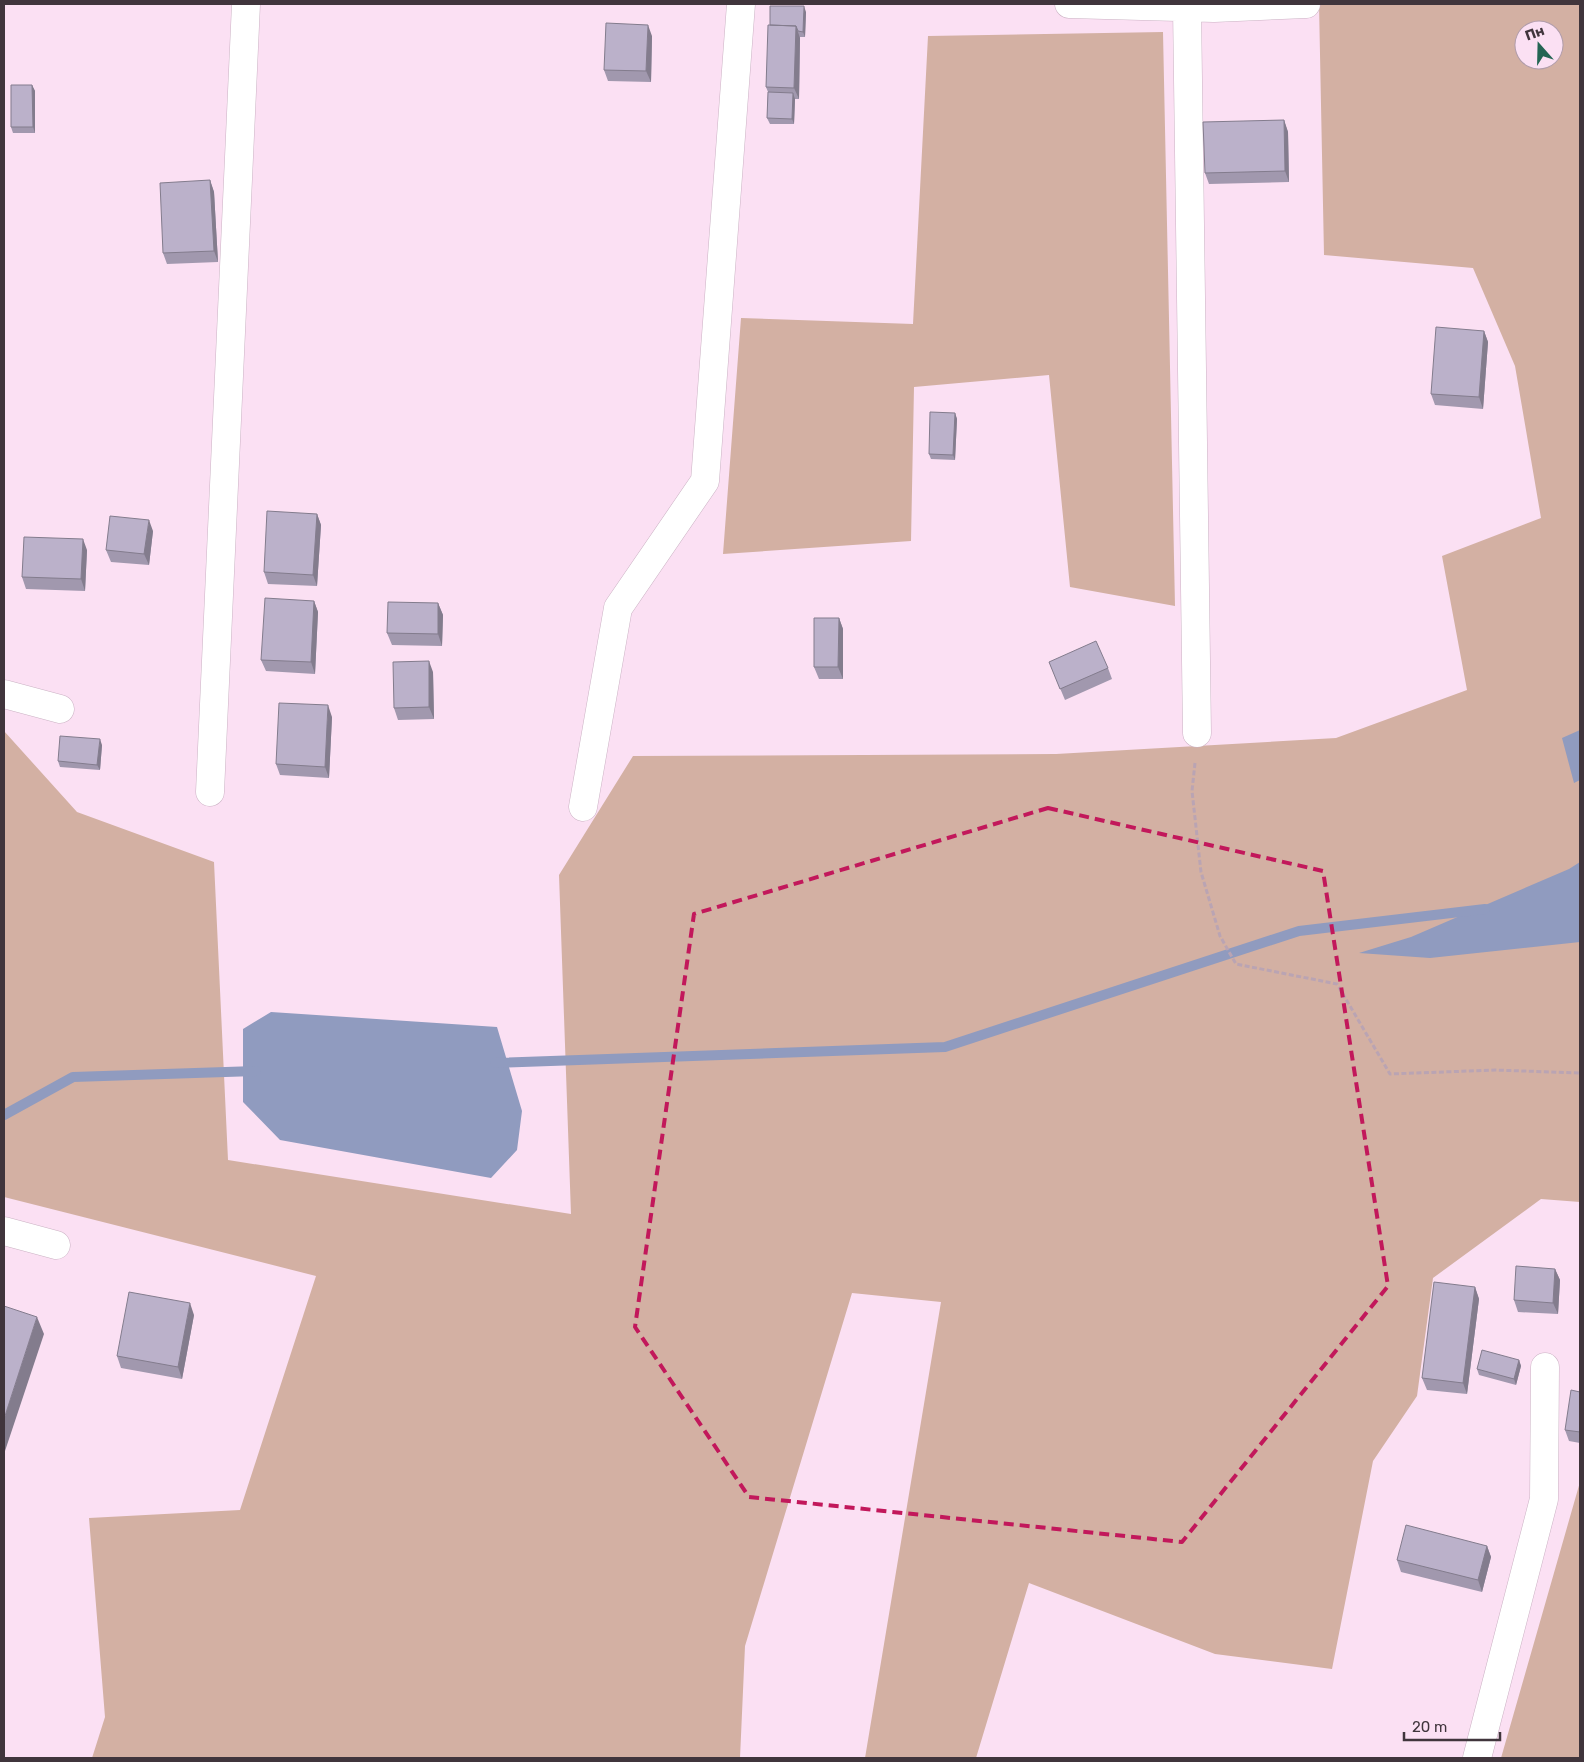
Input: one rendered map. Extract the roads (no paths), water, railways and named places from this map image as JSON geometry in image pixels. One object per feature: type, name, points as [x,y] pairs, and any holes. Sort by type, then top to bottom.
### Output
[{"type":"street","points":[[210,792],[246,4]]},
{"type":"street","points":[[583,807],[618,608],[705,481],[740,4]]},
{"type":"street","points":[[1069,4],[1214,8],[1306,4]]},
{"type":"street","points":[[1187,7],[1197,733]]},
{"type":"street","points":[[4,694],[60,709]]},
{"type":"street","points":[[4,1231],[56,1245]]},
{"type":"street","points":[[1477,1758],[1544,1499],[1545,1367]]},
{"type":"water","points":[[1580,730],[1580,780],[1574,783],[1562,738]]},
{"type":"water","points":[[1580,862],[1580,942],[1430,958],[1359,953],[1411,937],[1569,869]]},
{"type":"water","points":[[271,1012],[497,1027],[522,1111],[517,1150],[491,1178],[280,1140],[243,1102],[243,1029]]},
{"type":"waterway","points":[[495,1063],[945,1047],[1299,931],[1485,909]]},
{"type":"waterway","points":[[4,1115],[73,1077],[256,1071]]}]
